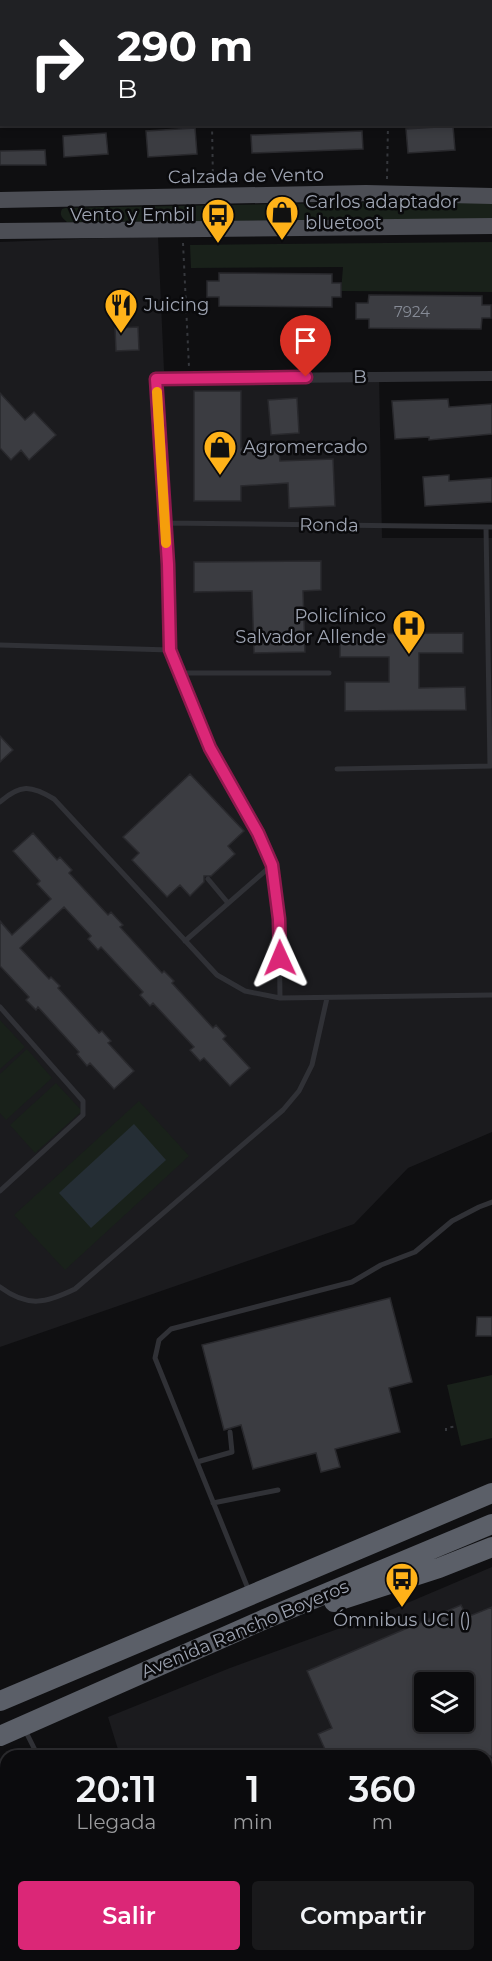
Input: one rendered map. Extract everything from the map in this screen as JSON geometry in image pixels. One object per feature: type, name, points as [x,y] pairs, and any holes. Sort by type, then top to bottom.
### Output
[{"type":"highway","name":"Avenida Rancho Boyeros","points":[[0,1701],[492,1493]]},
{"type":"highway","name":"Avenida Rancho Boyeros","points":[[0,1736],[265,1619],[492,1524]]},
{"type":"highway","points":[[265,1619],[369,1592],[492,1547]]},
{"type":"main road","name":"Calzada de Vento","points":[[0,200],[387,194],[492,196]]},
{"type":"main road","points":[[54,230],[45,213],[48,205],[55,199]]},
{"type":"main road","points":[[0,231],[492,226]]},
{"type":"street","name":"B","points":[[156,379],[492,376]]},
{"type":"lane","points":[[156,379],[170,650],[210,748],[258,833],[272,865],[279,919],[280,998]]},
{"type":"lane","name":"Ronda","points":[[165,523],[489,527]]},
{"type":"lane","points":[[337,769],[491,766],[489,527]]},
{"type":"lane","points":[[0,645],[170,650]]},
{"type":"lane","points":[[179,673],[329,673]]},
{"type":"lane","points":[[0,802],[11,793],[24,788],[39,790],[54,799],[217,975],[245,991],[280,998],[492,995]]},
{"type":"lane","points":[[185,940],[272,865]]},
{"type":"lane","points":[[208,879],[228,903]]},
{"type":"lane","points":[[0,1287],[25,1299],[41,1302],[57,1298],[75,1289],[283,1110],[299,1091],[312,1065],[327,998]]},
{"type":"lane","points":[[0,1007],[83,1101],[82,1115],[0,1191]]},
{"type":"lane","points":[[250,1596],[155,1359],[159,1340],[171,1329],[352,1282],[381,1265],[415,1252],[452,1221],[492,1202]]},
{"type":"lane","points":[[197,1462],[232,1452],[230,1432]]},
{"type":"lane","points":[[213,1503],[278,1490]]},
{"type":"lane","points":[[23,1726],[35,1750]]},
{"type":"path","points":[[212,126],[214,196]]},
{"type":"path","points":[[387,194],[388,126]]},
{"type":"path","points":[[182,229],[190,378]]},
{"type":"path","points":[[446,1431],[446,1428],[457,1426]]},
{"type":"shaded area","points":[[492,201],[492,219],[67,222],[62,218],[61,213],[65,208]]},
{"type":"shaded area","points":[[158,236],[164,371],[379,374],[382,538],[492,538],[492,1132],[408,1168],[354,1224],[0,1347],[0,242]]},
{"type":"shaded area","points":[[492,242],[492,292],[341,291],[343,267],[191,268],[190,245]]},
{"type":"shaded area","points":[[0,1020],[25,1047],[0,1069]]},
{"type":"shaded area","points":[[27,1049],[52,1078],[6,1120],[0,1113],[0,1074]]},
{"type":"shaded area","points":[[56,1083],[82,1111],[35,1153],[10,1125]]},
{"type":"shaded area","points":[[139,1101],[189,1156],[65,1270],[14,1215]]},
{"type":"shaded area","points":[[134,1124],[166,1160],[91,1228],[59,1193]]},
{"type":"shaded area","points":[[492,1375],[492,1438],[461,1446],[447,1385]]},
{"type":"shaded area","points":[[492,1567],[492,1750],[118,1750],[108,1717],[230,1668],[393,1609]]},
{"type":"building","points":[[453,126],[455,150],[408,153],[406,129]]},
{"type":"building","points":[[195,128],[197,154],[148,157],[146,131]]},
{"type":"building","points":[[362,131],[363,149],[252,153],[251,135]]},
{"type":"building","points":[[106,133],[108,154],[64,157],[63,136]]},
{"type":"building","points":[[45,150],[46,165],[0,165],[0,151]]},
{"type":"building","points":[[219,273],[332,274],[332,283],[341,283],[341,297],[332,297],[332,307],[219,306],[219,297],[207,297],[207,281],[219,281]]},
{"type":"building","points":[[369,295],[482,296],[482,305],[491,305],[491,318],[482,318],[481,329],[369,328],[369,319],[356,319],[356,303],[368,303]]},
{"type":"building","points":[[138,327],[139,350],[116,351],[115,328]]},
{"type":"building","points":[[194,391],[241,391],[241,448],[278,445],[280,461],[333,459],[335,506],[289,508],[288,483],[241,486],[241,501],[194,501]]},
{"type":"building","points":[[0,393],[25,420],[34,412],[56,435],[29,460],[21,450],[11,460],[0,448]]},
{"type":"building","points":[[297,398],[299,433],[271,435],[268,400]]},
{"type":"building","points":[[448,399],[449,407],[492,404],[492,434],[429,440],[429,437],[395,439],[392,401]]},
{"type":"building","points":[[449,475],[449,481],[492,478],[492,502],[425,506],[423,477]]},
{"type":"building","points":[[321,561],[321,590],[303,591],[305,652],[254,653],[252,591],[194,592],[194,562]]},
{"type":"building","points":[[463,633],[463,653],[419,653],[419,688],[465,687],[466,710],[345,711],[345,682],[389,682],[389,657],[340,657],[340,634]]},
{"type":"building","points":[[0,736],[13,750],[0,762]]},
{"type":"building","points":[[190,774],[244,831],[228,846],[235,854],[211,876],[204,876],[204,882],[190,896],[180,885],[167,897],[132,860],[139,853],[123,837]]},
{"type":"building","points":[[33,833],[57,860],[60,857],[72,870],[69,873],[108,915],[111,912],[123,925],[120,927],[162,973],[164,971],[174,981],[172,983],[213,1028],[216,1025],[226,1036],[223,1039],[250,1068],[230,1086],[204,1058],[200,1061],[190,1050],[194,1047],[153,1003],[150,1006],[140,995],[143,992],[101,947],[98,950],[88,939],[91,936],[64,907],[20,948],[49,979],[51,977],[60,986],[58,988],[99,1033],[102,1031],[111,1041],[108,1043],[134,1071],[114,1089],[90,1063],[87,1066],[77,1054],[79,1052],[38,1007],[36,1010],[26,1000],[29,997],[0,966],[0,921],[12,935],[51,899],[37,884],[40,881],[13,851]]},
{"type":"building","points":[[390,1298],[412,1382],[389,1388],[400,1432],[335,1449],[340,1467],[321,1472],[316,1453],[253,1469],[241,1425],[224,1430],[202,1345]]},
{"type":"building","points":[[477,1317],[492,1317],[492,1336],[476,1336]]},
{"type":"building","points":[[461,1605],[467,1617],[492,1607],[492,1750],[325,1750],[318,1734],[332,1728],[307,1671]]},
{"type":"slow traffic","points":[[157,392],[166,543]]},
{"type":"place","name":"Carlos adaptador bluetoot","points":[[282,241]]},
{"type":"place","name":"Vento y Embil","points":[[218,244]]},
{"type":"place","name":"Juicing","points":[[121,334]]},
{"type":"place","name":"Agromercado","points":[[220,476]]},
{"type":"place","name":"Policlínico Salvador Allende","points":[[409,655]]},
{"type":"place","name":"Ómnibus UCI ()","points":[[402,1608]]},
{"type":"route","points":[[280,958],[279,919],[272,865],[258,833],[210,748],[170,650],[168,564],[156,379],[306,377]]}]
